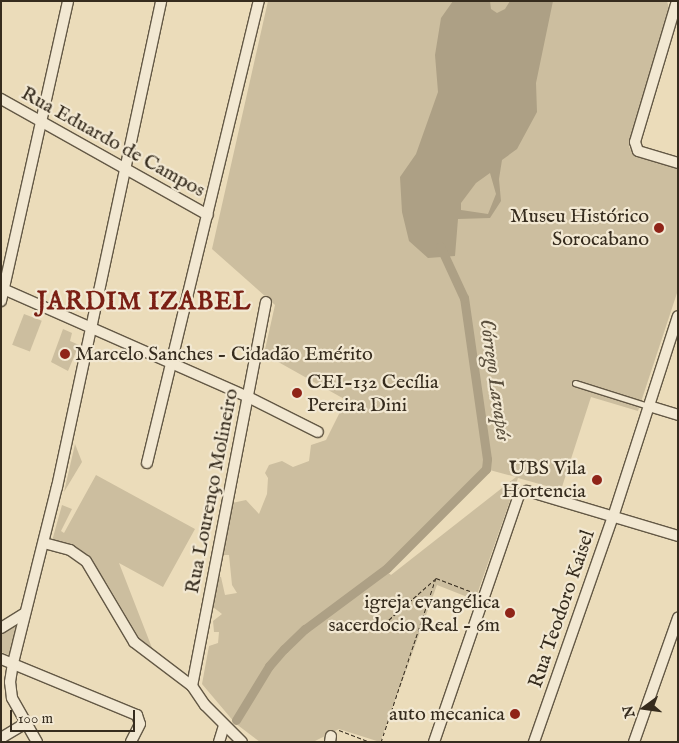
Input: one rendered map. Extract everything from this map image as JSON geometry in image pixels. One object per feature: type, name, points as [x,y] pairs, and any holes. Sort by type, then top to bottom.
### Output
[{"type":"street","points":[[1,301],[2,289],[68,1]]},
{"type":"street","points":[[37,742],[24,724],[12,698],[10,682],[13,663],[44,543],[161,1]]},
{"type":"street","points":[[147,463],[259,1]]},
{"type":"street","points":[[677,1],[635,146],[638,150],[678,163]]},
{"type":"street","name":"Rua Eduardo de Campos","points":[[1,100],[208,215]]},
{"type":"street","points":[[2,289],[170,365],[248,397],[318,432]]},
{"type":"street","name":"Rua Lourenço Molineiro","points":[[192,686],[266,302]]},
{"type":"street","name":"Rua Teodoro Kaisel","points":[[534,742],[613,517],[678,316]]},
{"type":"street","points":[[649,406],[678,416]]},
{"type":"street","points":[[434,742],[519,495],[523,491],[678,536]]},
{"type":"street","points":[[44,543],[70,550],[86,561],[134,642],[192,686],[226,727],[239,739]]},
{"type":"street","points":[[1,628],[25,613]]},
{"type":"street","points":[[634,742],[678,618]]},
{"type":"street","points":[[1,658],[141,718],[131,742]]},
{"type":"street","points":[[1,738],[24,724]]},
{"type":"street","points":[[218,742],[226,727]]},
{"type":"lane","points":[[575,383],[649,406]]},
{"type":"path","points":[[436,578],[485,597]]},
{"type":"path","points":[[384,624],[436,578]]},
{"type":"path","points":[[381,742],[436,578]]},
{"type":"path","points":[[331,739],[338,730],[371,742]]},
{"type":"shaded area","points":[[268,1],[667,1],[669,8],[629,147],[633,153],[678,168],[678,290],[638,411],[591,397],[561,490],[518,478],[475,600],[437,585],[380,742],[339,729],[313,742],[260,742],[235,723],[202,684],[209,646],[218,643],[219,632],[214,632],[213,621],[222,614],[213,607],[216,576],[221,577],[225,595],[237,593],[232,585],[229,555],[221,555],[232,503],[246,500],[259,514],[267,494],[268,478],[265,473],[269,465],[282,461],[293,467],[309,461],[311,445],[326,440],[346,400],[264,354],[275,305],[212,249]],"holes":[[[486,469],[516,477],[391,575],[385,570]]]},
{"type":"shaded area","points":[[453,1],[490,1],[491,9],[497,13],[505,9],[510,1],[553,1],[536,83],[537,112],[517,149],[502,160],[499,179],[501,201],[490,218],[458,219],[455,256],[428,258],[409,241],[402,212],[400,177],[416,154],[438,92],[435,55],[441,18]],"holes":[[[490,173],[496,194],[488,214],[461,210],[461,203],[476,183]]]},
{"type":"shaded area","points":[[24,314],[42,321],[30,352],[12,345]]},
{"type":"shaded area","name":"Marcelo Sanches - Cidadão Emérito","points":[[63,329],[72,333],[70,341],[79,345],[68,371],[51,362]]},
{"type":"shaded area","points":[[75,444],[82,462],[64,492]]},
{"type":"shaded area","points":[[96,475],[195,529],[163,587],[119,563],[154,653],[141,641],[106,582],[87,558],[52,541],[62,505],[72,509],[61,531],[64,533]]},
{"type":"shaded area","points":[[18,623],[9,655],[1,652],[1,633]]},
{"type":"waterway","name":"Córrego Lavapés","points":[[236,720],[269,666],[284,649],[305,629],[387,568],[486,469],[487,459],[464,298],[440,246]]},
{"type":"place","name":"Museu Histórico Sorocabano","points":[[659,228]]},
{"type":"place","name":"Marcelo Sanches - Cidadão Emérito","points":[[65,354]]},
{"type":"place","name":"CEI-132 Cecília Pereira Dini","points":[[297,393]]},
{"type":"place","name":"UBS Vila Hortencia","points":[[597,480]]},
{"type":"place","name":"igreja evangélica sacerdocio Real - 6m","points":[[510,613]]},
{"type":"place","name":"auto mecanica","points":[[515,714]]},
{"type":"district","name":"JARDIM IZABEL","points":[[144,302]]}]
